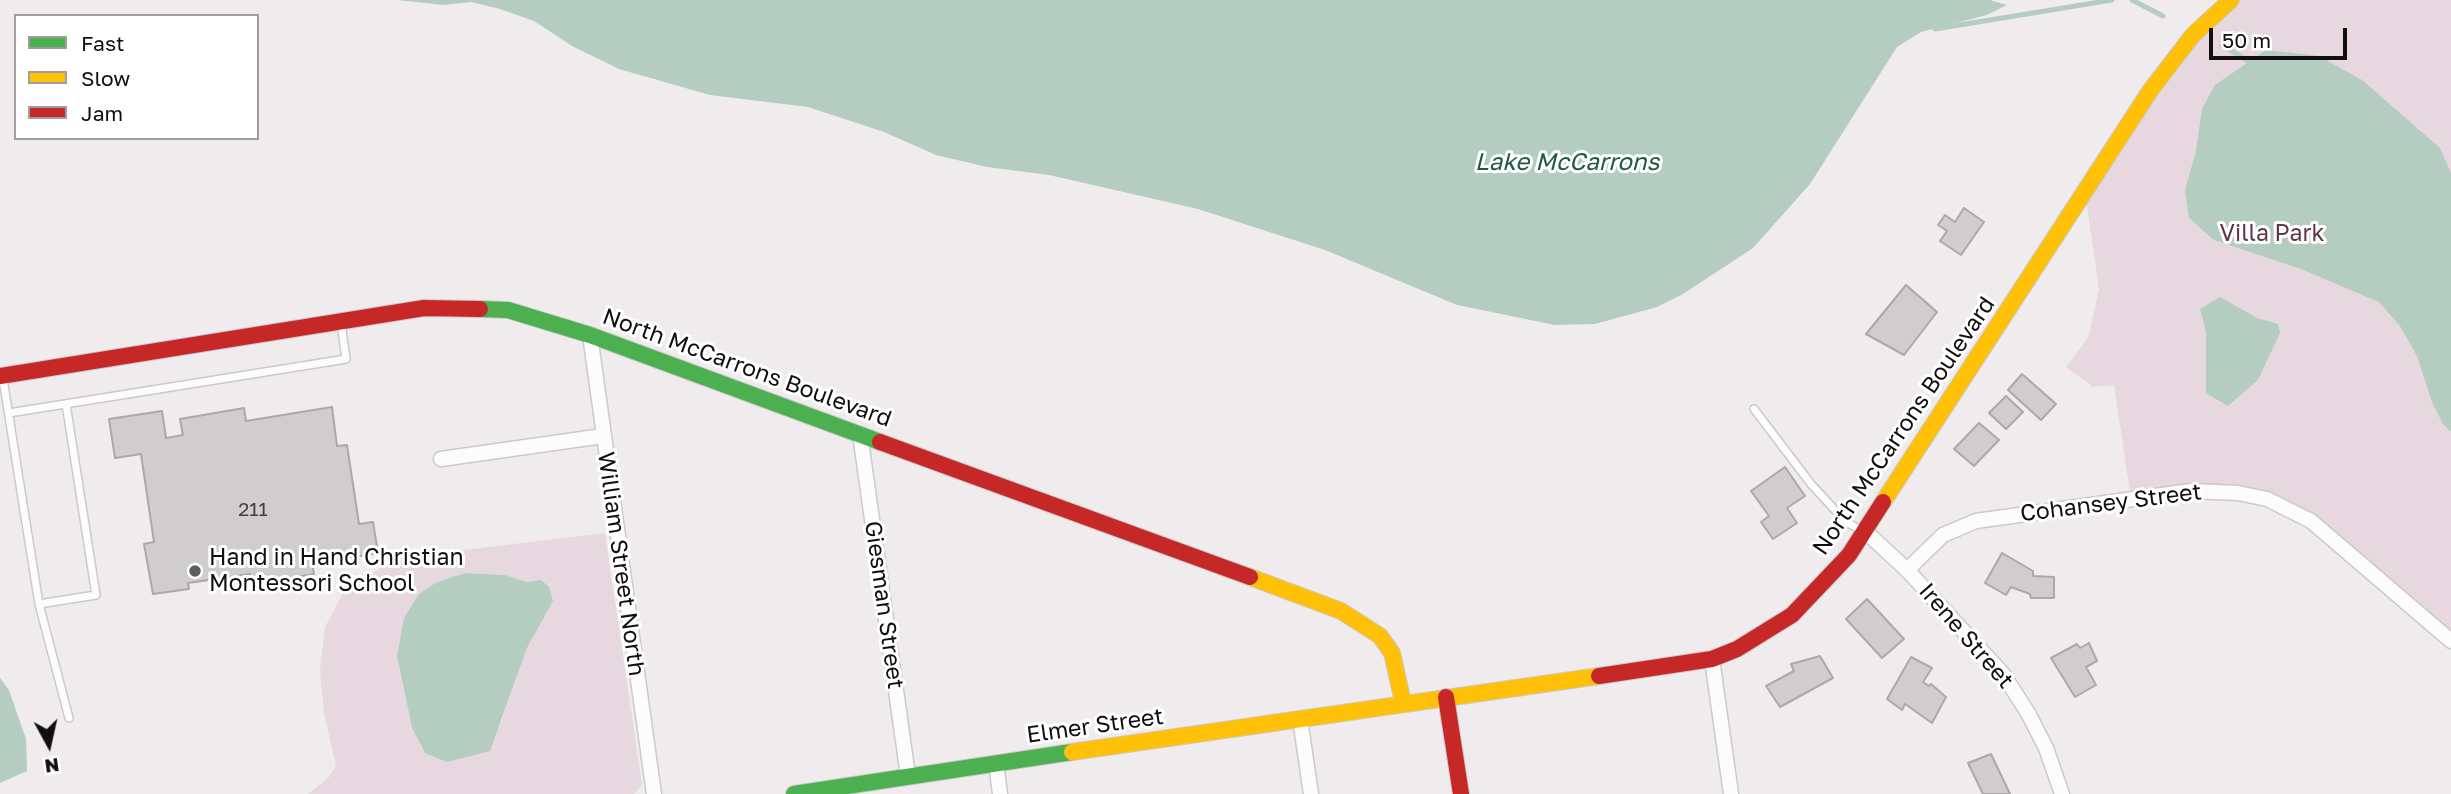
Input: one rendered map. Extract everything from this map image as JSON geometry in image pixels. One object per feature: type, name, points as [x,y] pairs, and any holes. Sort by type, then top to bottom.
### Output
[{"type":"street","name":"North McCarrons Boulevard","points":[[1,375],[424,308],[508,310],[590,335],[1340,611],[1380,636],[1392,653],[1403,702],[1712,659],[1737,649],[1792,615],[1832,576],[1865,531],[2150,91],[2193,35],[2231,0]]},
{"type":"street","name":"William Street North","points":[[590,335],[654,794]]},
{"type":"street","name":"Giesman Street","points":[[860,434],[908,776]]},
{"type":"street","points":[[442,459],[603,436]]},
{"type":"street","name":"Cohansey Street","points":[[1907,570],[1943,536],[1976,521],[2191,491],[2238,493],[2267,499],[2311,521],[2451,641]]},
{"type":"street","name":"Irene Street","points":[[1865,531],[1907,570],[2003,674],[2034,724],[2062,794]]},
{"type":"street","points":[[1712,659],[1731,794]]},
{"type":"street","points":[[1446,697],[1461,794]]},
{"type":"street","name":"Elmer Street","points":[[794,794],[1403,702]]},
{"type":"street","points":[[1300,719],[1311,794]]},
{"type":"street","points":[[996,763],[1000,794]]},
{"type":"lane","points":[[9,413],[346,359],[340,321]]},
{"type":"lane","points":[[1,375],[39,604],[69,718]]},
{"type":"lane","points":[[39,604],[96,595],[66,404]]},
{"type":"lane","points":[[1754,410],[1811,484],[1846,522],[1865,531]]},
{"type":"green space","name":"Villa Park","points":[[2231,0],[2451,0],[2451,641],[2328,534],[2238,493],[2131,499],[2114,385],[2093,387],[2066,367],[2088,338],[2099,289],[2085,192]]},
{"type":"green space","points":[[605,533],[642,785],[634,794],[308,794],[329,777],[336,766],[324,713],[320,671],[325,627],[345,589],[398,558]],"holes":[[[465,573],[505,575],[527,582],[553,601],[527,648],[499,728],[425,753],[412,728],[397,657],[404,618],[437,582]]]},
{"type":"water","name":"Lake McCarrons","points":[[397,0],[1990,0],[2007,5],[1987,15],[1921,32],[1897,47],[1810,184],[1753,248],[1683,294],[1657,307],[1595,324],[1555,325],[1457,305],[1325,250],[1198,209],[1049,175],[987,167],[936,155],[884,132],[808,107],[710,95],[619,69],[572,46],[534,21],[500,9],[471,2],[443,5]]},
{"type":"water","points":[[2266,50],[2319,56],[2362,80],[2440,148],[2451,173],[2451,432],[2443,424],[2432,402],[2417,356],[2400,326],[2379,302],[2301,269],[2214,240],[2189,218],[2185,190],[2196,151],[2202,109],[2215,85]]},
{"type":"water","points":[[2220,297],[2257,318],[2278,324],[2280,333],[2258,380],[2228,406],[2206,393],[2206,332],[2200,309]]},
{"type":"water","points":[[465,573],[505,575],[527,582],[541,580],[549,587],[553,601],[527,648],[490,751],[447,762],[425,753],[412,728],[397,656],[404,618],[419,594],[437,582]]},
{"type":"water","points":[[0,678],[9,690],[26,739],[27,771],[0,783]]},
{"type":"building","points":[[1964,208],[1984,222],[1961,255],[1940,241],[1947,231],[1938,225],[1945,215],[1955,222]]},
{"type":"building","points":[[1906,285],[1937,312],[1904,355],[1866,334]]},
{"type":"building","points":[[2022,374],[2056,404],[2041,420],[2008,390]]},
{"type":"building","points":[[2006,396],[2023,412],[2006,429],[1989,413]]},
{"type":"building","points":[[332,407],[337,446],[347,445],[359,524],[373,522],[378,553],[312,564],[314,574],[252,584],[250,574],[188,583],[189,589],[153,594],[144,544],[154,542],[141,454],[115,458],[109,419],[162,411],[166,438],[183,435],[180,419],[244,408],[246,421]]},
{"type":"building","points":[[1979,423],[1999,440],[1974,466],[1954,449]]},
{"type":"building","points":[[1785,467],[1805,496],[1787,508],[1797,523],[1773,539],[1761,522],[1769,516],[1751,491]]},
{"type":"building","points":[[2002,553],[2033,571],[2033,576],[2054,577],[2054,598],[2031,598],[2030,594],[2011,587],[2006,595],[1985,583]]},
{"type":"building","points":[[1867,599],[1904,639],[1882,658],[1846,619]]},
{"type":"building","points":[[2089,643],[2097,661],[2086,667],[2096,685],[2075,697],[2051,658],[2077,644],[2080,648]]},
{"type":"building","points":[[1820,656],[1833,678],[1780,707],[1766,686],[1794,671],[1791,664]]},
{"type":"building","points":[[1911,657],[1932,668],[1923,682],[1929,686],[1931,684],[1946,697],[1932,723],[1905,704],[1902,710],[1887,699]]},
{"type":"building","points":[[1991,754],[2010,794],[1983,794],[1968,763]]},
{"type":"waterway","points":[[1935,29],[2112,0]]},
{"type":"waterway","points":[[2132,0],[2163,16]]},
{"type":"waterway","points":[[2222,45],[2253,64]]},
{"type":"traffic: fast","points":[[480,309],[508,310],[590,335],[880,442]]},
{"type":"traffic: fast","points":[[794,794],[1072,752]]},
{"type":"traffic: slow","points":[[1883,502],[2150,91],[2193,35],[2231,0]]},
{"type":"traffic: slow","points":[[1250,577],[1341,611],[1380,636],[1392,653],[1403,702]]},
{"type":"traffic: slow","points":[[1072,752],[1599,676]]},
{"type":"traffic: jam","points":[[0,376],[424,308],[480,309]]},
{"type":"traffic: jam","points":[[880,442],[1250,577]]},
{"type":"traffic: jam","points":[[1599,676],[1712,659],[1737,649],[1792,615],[1849,555],[1883,502]]},
{"type":"traffic: jam","points":[[1446,697],[1461,794]]},
{"type":"place","name":"Hand in Hand Christian Montessori School","points":[[195,571]]}]
